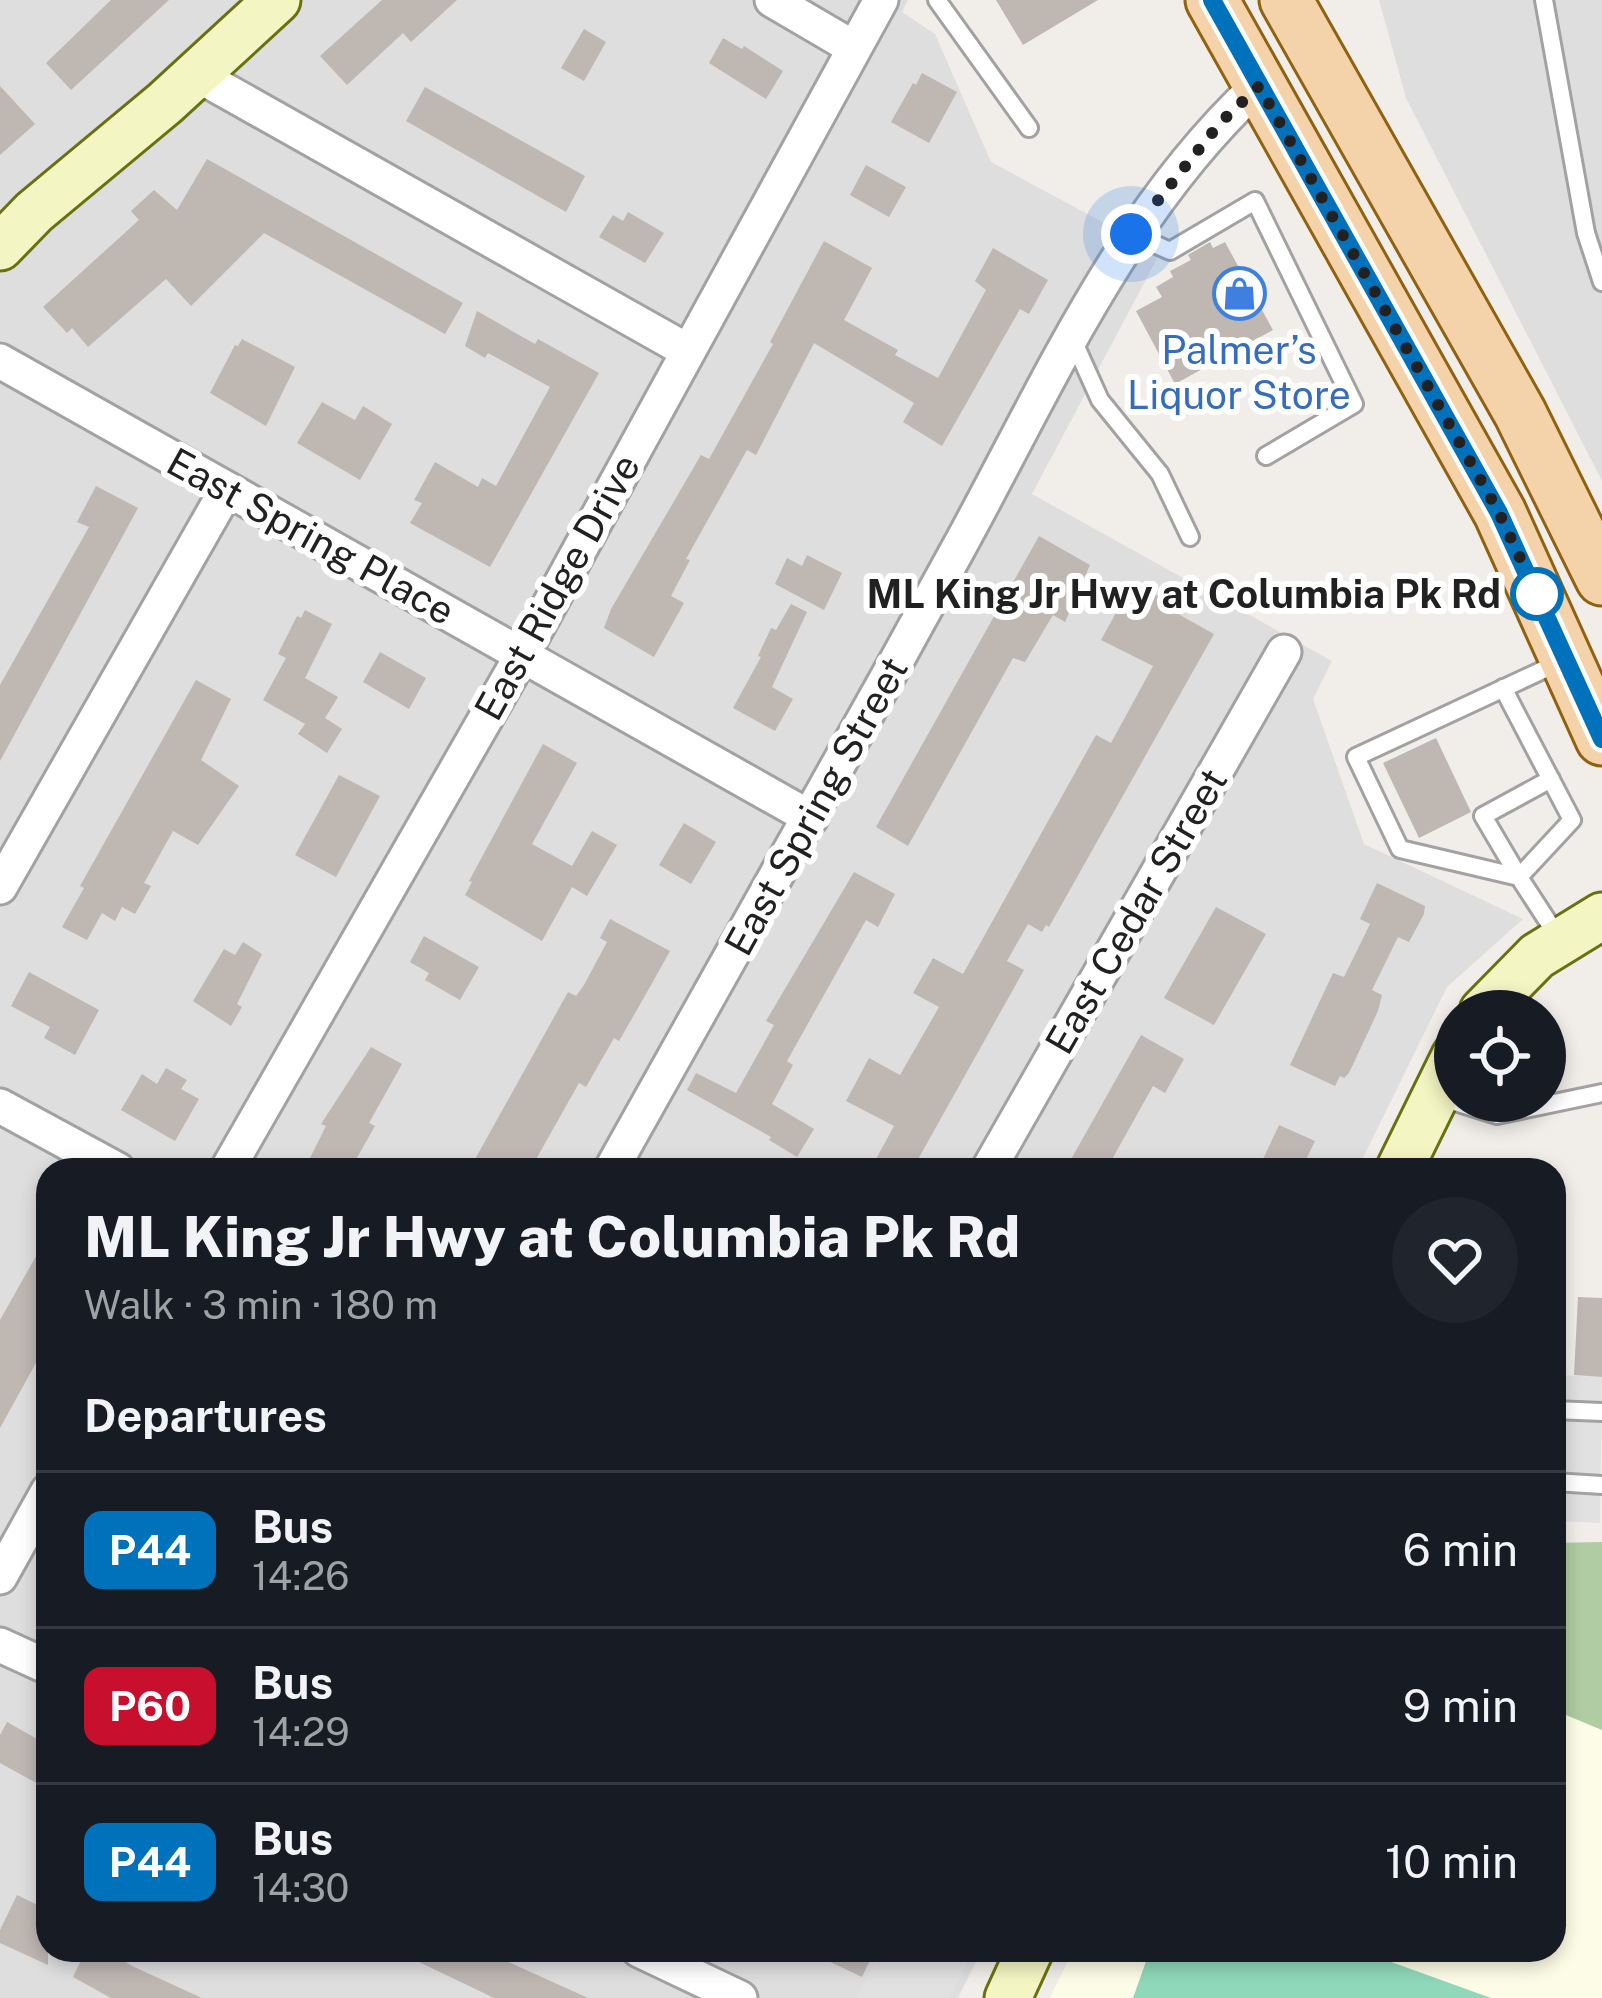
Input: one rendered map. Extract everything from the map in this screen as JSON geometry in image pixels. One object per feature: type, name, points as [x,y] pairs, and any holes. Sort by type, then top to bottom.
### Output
[{"type":"main road","points":[[1212,0],[1286,68],[1520,413],[1602,579]]},
{"type":"main road","points":[[1286,0],[1286,68],[1602,739]]},
{"type":"street","points":[[0,247],[277,0]]},
{"type":"street","points":[[772,0],[854,48]]},
{"type":"street","name":"East Ridge Drive","points":[[234,1158],[522,655],[881,0]]},
{"type":"street","name":"East Spring Street","points":[[617,1158],[811,818],[1131,234],[1220,123],[1286,68]]},
{"type":"street","points":[[196,74],[686,350]]},
{"type":"street","name":"East Spring Place","points":[[0,361],[811,818]]},
{"type":"street","points":[[0,887],[227,489]]},
{"type":"street","name":"East Cedar Street","points":[[995,1158],[1285,652]]},
{"type":"street","points":[[1501,990],[1559,940],[1602,916]]},
{"type":"street","points":[[1405,1158],[1434,1098]]},
{"type":"street","points":[[0,1106],[96,1158]]},
{"type":"street","points":[[0,1577],[36,1512]]},
{"type":"street","points":[[0,1645],[36,1662]]},
{"type":"street","points":[[665,1962],[740,1998]]},
{"type":"street","points":[[1008,1998],[1024,1962]]},
{"type":"lane","points":[[937,0],[1029,128]]},
{"type":"lane","points":[[1544,0],[1586,233],[1602,282]]},
{"type":"lane","points":[[1131,234],[1170,251],[1255,201],[1354,404],[1266,457]]},
{"type":"lane","points":[[1073,340],[1100,400],[1160,474],[1190,537]]},
{"type":"lane","points":[[1519,877],[1400,849],[1356,757],[1566,659]]},
{"type":"lane","points":[[1503,688],[1572,820],[1519,877]]},
{"type":"lane","points":[[1551,778],[1483,816],[1559,940]]},
{"type":"lane","points":[[1566,1101],[1602,1094]]},
{"type":"lane","points":[[1566,1410],[1602,1412]]},
{"type":"lane","points":[[1566,1483],[1602,1485]]},
{"type":"shaded area","points":[[0,0],[908,0],[902,12],[935,34],[991,162],[1160,253],[1032,494],[1332,661],[1313,699],[1364,844],[1523,919],[1446,990],[1434,990],[1434,1013],[1363,1158],[36,1158],[36,1962],[976,1962],[958,1998],[0,1998]]},
{"type":"shaded area","points":[[1379,0],[1602,0],[1602,481],[1406,98]]},
{"type":"shaded area","points":[[1566,1376],[1602,1377],[1600,1523],[1566,1522]]},
{"type":"shaded area","points":[[1566,1715],[1602,1730],[1602,1998],[1050,1998],[1067,1962],[1566,1962]]},
{"type":"shaded area","points":[[874,1962],[967,1962],[950,1998],[857,1998]]},
{"type":"green space","points":[[1602,1542],[1602,1730],[1566,1715],[1566,1543]]},
{"type":"green space","points":[[1146,1962],[1391,1962],[1491,1998],[1133,1998]]},
{"type":"building","points":[[111,0],[169,0],[71,90],[46,63]]},
{"type":"building","points":[[382,0],[457,0],[411,42],[403,33],[347,85],[320,56]]},
{"type":"building","points":[[996,0],[1098,0],[1023,45]]},
{"type":"building","points":[[584,29],[606,42],[584,81],[561,68]]},
{"type":"building","points":[[723,38],[783,71],[766,99],[709,63]]},
{"type":"building","points":[[922,73],[957,92],[929,143],[891,122]]},
{"type":"building","points":[[0,86],[35,124],[0,155]]},
{"type":"building","points":[[425,87],[585,176],[566,212],[406,121]]},
{"type":"building","points":[[207,159],[463,303],[445,334],[264,233],[191,306],[166,279],[88,347],[72,328],[67,333],[43,307],[139,220],[131,211],[154,190],[177,210]]},
{"type":"building","points":[[866,165],[906,187],[889,217],[850,195]]},
{"type":"building","points":[[628,212],[664,233],[645,263],[599,237],[613,215],[623,221]]},
{"type":"building","points":[[824,241],[872,268],[844,320],[938,378],[986,290],[975,281],[993,248],[1048,280],[1029,314],[1020,309],[942,446],[903,422],[914,403],[814,343],[756,455],[747,450],[686,559],[690,560],[671,596],[684,603],[654,657],[604,628],[611,609],[701,455],[709,459]]},
{"type":"building","points":[[1210,242],[1213,248],[1225,242],[1273,330],[1175,384],[1136,311],[1162,297],[1156,287],[1173,277],[1170,271],[1191,260],[1188,255]]},
{"type":"building","points":[[477,311],[599,373],[490,567],[410,523],[422,503],[414,500],[435,462],[478,487],[482,478],[496,486],[550,387],[488,353],[485,358],[465,346]]},
{"type":"building","points":[[242,339],[295,367],[266,426],[210,393]]},
{"type":"building","points":[[322,402],[355,420],[363,406],[392,424],[360,480],[297,443]]},
{"type":"building","points":[[96,486],[138,508],[0,761],[0,685],[89,527],[77,522]]},
{"type":"building","points":[[1039,536],[1090,565],[1065,622],[1053,615],[1025,662],[1013,658],[908,846],[876,827]]},
{"type":"building","points":[[807,555],[842,573],[824,610],[775,584],[787,558],[802,566]]},
{"type":"building","points":[[1133,582],[1165,600],[1162,605],[1214,634],[1049,927],[1042,932],[1028,924],[1007,961],[1024,970],[919,1158],[877,1158],[894,1126],[846,1101],[869,1058],[900,1075],[939,1007],[913,993],[933,958],[963,974],[1096,735],[1111,743],[1153,666],[1101,640]]},
{"type":"building","points":[[791,604],[807,612],[772,687],[793,699],[775,731],[733,708],[771,628],[776,630]]},
{"type":"building","points":[[305,610],[332,624],[305,678],[338,697],[325,718],[342,729],[327,753],[298,734],[305,724],[263,700],[286,658],[278,654],[297,616],[301,618]]},
{"type":"building","points":[[380,652],[426,678],[409,709],[363,682]]},
{"type":"building","points":[[196,680],[231,699],[201,760],[239,786],[198,845],[173,831],[144,883],[151,886],[135,914],[122,907],[115,921],[102,913],[87,940],[62,927],[84,888],[80,886]]},
{"type":"building","points":[[1436,738],[1471,812],[1419,838],[1383,763]]},
{"type":"building","points":[[543,744],[577,763],[532,844],[572,866],[592,831],[617,845],[587,896],[572,887],[542,941],[465,895]]},
{"type":"building","points":[[339,775],[380,796],[336,877],[295,855]]},
{"type":"building","points":[[684,823],[716,842],[691,884],[659,865]]},
{"type":"building","points":[[854,872],[895,894],[878,927],[866,920],[787,1061],[793,1065],[772,1104],[814,1129],[797,1157],[687,1090],[696,1073],[736,1093],[774,1025],[766,1021]]},
{"type":"building","points":[[1377,883],[1425,906],[1424,914],[1409,942],[1398,937],[1372,990],[1382,995],[1378,1011],[1349,1073],[1340,1076],[1335,1086],[1290,1065],[1333,973],[1344,977],[1370,924],[1360,919]]},
{"type":"building","points":[[1216,907],[1266,934],[1214,1025],[1164,998]]},
{"type":"building","points":[[610,919],[670,951],[619,1041],[614,1038],[586,1087],[579,1083],[537,1158],[476,1158],[568,992],[576,996],[584,985],[607,942],[600,938]]},
{"type":"building","points":[[424,936],[479,967],[460,1000],[425,980],[429,973],[410,962]]},
{"type":"building","points":[[243,942],[262,954],[231,1026],[193,1001],[224,949],[235,955]]},
{"type":"building","points":[[29,972],[99,1010],[75,1055],[44,1038],[50,1027],[11,1006]]},
{"type":"building","points":[[1141,1035],[1184,1059],[1165,1093],[1153,1086],[1113,1158],[1072,1158]]},
{"type":"building","points":[[371,1047],[402,1064],[369,1123],[375,1126],[357,1158],[310,1158],[326,1126],[321,1124]]},
{"type":"building","points":[[166,1068],[187,1080],[181,1089],[199,1099],[175,1141],[121,1110],[142,1074],[157,1084]]},
{"type":"building","points":[[1279,1125],[1315,1141],[1307,1158],[1264,1158]]},
{"type":"building","points":[[36,1256],[36,1363],[0,1428],[0,1320]]},
{"type":"building","points":[[1578,1297],[1602,1298],[1602,1377],[1574,1375]]},
{"type":"building","points":[[7,1722],[36,1738],[36,1783],[0,1763],[0,1735]]},
{"type":"building","points":[[17,1895],[36,1904],[36,1960],[0,1943],[0,1930]]},
{"type":"building","points":[[80,1962],[126,1962],[202,1998],[111,1998],[73,1977]]},
{"type":"building","points":[[419,1962],[508,1962],[588,1998],[494,1998]]},
{"type":"building","points":[[830,1962],[869,1962],[862,1977]]},
{"type":"bus line","name":"P44","points":[[1212,0],[1499,513],[1602,739]]},
{"type":"place","name":"Palmer’s Liquor Store","points":[[1239,293]]},
{"type":"place","name":"ML King Jr Hwy at Columbia Pk Rd","points":[[1537,594]]},
{"type":"route","points":[[1131,234],[1220,123],[1259,86],[1499,513],[1537,594]]}]
